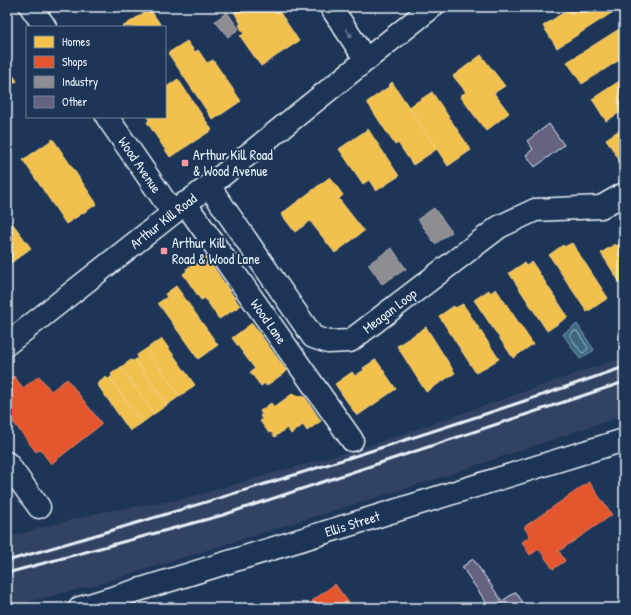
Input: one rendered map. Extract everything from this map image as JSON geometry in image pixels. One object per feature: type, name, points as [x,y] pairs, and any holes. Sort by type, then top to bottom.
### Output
[{"type":"street","points":[[31,7],[44,26]]},
{"type":"street","points":[[331,7],[366,60]]},
{"type":"street","name":"Arthur Kill Road","points":[[7,344],[209,186],[432,7]]},
{"type":"street","name":"Wood Avenue","points":[[108,118],[179,208]]},
{"type":"street","name":"Meagan Loop","points":[[209,186],[312,337],[328,342],[350,341],[499,227],[535,210],[601,207],[624,194]]},
{"type":"street","name":"Wood Lane","points":[[179,208],[352,440]]},
{"type":"street","name":"Ellis Street","points":[[80,608],[624,440]]},
{"type":"street","points":[[7,463],[39,507]]},
{"type":"shaded area","points":[[624,357],[624,415],[439,478],[95,585],[7,607],[7,538],[102,512],[184,499],[368,446]]},
{"type":"water","points":[[577,324],[594,350],[580,359],[563,334]]},
{"type":"building: Homes","points":[[242,7],[263,7],[264,9],[267,7],[269,10],[277,8],[299,41],[261,66],[240,36],[244,34],[239,25],[241,24],[234,12]]},
{"type":"building: Homes","points":[[572,7],[610,7],[613,12],[557,48],[543,26]]},
{"type":"building: Homes","points":[[150,9],[161,26],[124,26]]},
{"type":"building: Homes","points":[[624,26],[624,57],[582,84],[567,62]]},
{"type":"building: Homes","points":[[187,41],[195,52],[198,50],[207,63],[213,60],[241,101],[213,120],[168,53]]},
{"type":"building: Homes","points":[[481,55],[505,86],[494,93],[509,113],[486,131],[460,96],[466,92],[453,76]]},
{"type":"building: Homes","points":[[7,66],[17,81],[7,88]]},
{"type":"building: Homes","points":[[624,78],[624,110],[606,121],[592,99]]},
{"type":"building: Homes","points":[[178,79],[212,130],[170,157],[147,122],[149,120],[148,118],[166,118],[166,87]]},
{"type":"building: Homes","points":[[392,82],[437,149],[413,165],[398,143],[395,145],[367,102],[390,86],[389,85]]},
{"type":"building: Homes","points":[[432,92],[471,150],[448,166],[409,107]]},
{"type":"building: Homes","points":[[624,127],[624,158],[620,161],[606,139]]},
{"type":"building: Homes","points":[[368,129],[399,176],[376,191],[369,180],[363,184],[339,149]]},
{"type":"building: Homes","points":[[53,139],[97,204],[66,224],[23,160]]},
{"type":"building: Homes","points":[[330,177],[343,195],[339,199],[364,231],[335,253],[310,221],[295,232],[281,214]]},
{"type":"building: Homes","points":[[7,216],[31,248],[7,266]]},
{"type":"building: Homes","points":[[623,241],[624,242],[624,289],[601,253]]},
{"type":"building: Homes","points":[[572,243],[608,298],[587,312],[549,255],[563,245],[564,247]]},
{"type":"building: Homes","points":[[206,256],[240,306],[219,319],[205,298],[201,300],[183,274],[187,271],[186,269]]},
{"type":"building: Homes","points":[[532,262],[568,317],[547,331],[509,273],[524,263],[526,266]]},
{"type":"building: Homes","points":[[176,286],[218,345],[198,359],[158,303],[167,297],[165,294]]},
{"type":"building: Homes","points":[[496,289],[533,344],[513,358],[474,300],[489,290],[490,293]]},
{"type":"building: Homes","points":[[463,304],[499,359],[476,373],[439,316],[454,306],[455,308]]},
{"type":"building: Homes","points":[[252,323],[287,371],[266,386],[265,383],[261,386],[250,372],[255,369],[232,338]]},
{"type":"building: Homes","points":[[426,327],[455,373],[426,392],[397,346]]},
{"type":"building: Homes","points":[[162,339],[195,385],[180,396],[146,349]]},
{"type":"building: Homes","points":[[146,349],[180,396],[167,405],[135,360],[138,358],[137,355]]},
{"type":"building: Homes","points":[[131,360],[135,360],[167,405],[154,414],[121,367]]},
{"type":"building: Homes","points":[[375,360],[396,389],[357,416],[335,384],[352,372],[355,376],[364,370],[363,368]]},
{"type":"building: Homes","points":[[121,367],[154,414],[142,423],[110,378],[112,376],[111,374]]},
{"type":"building: Homes","points":[[106,377],[108,379],[110,378],[142,423],[130,431],[97,384]]},
{"type":"building: Homes","points":[[292,394],[305,397],[321,421],[307,431],[303,425],[291,434],[287,428],[275,437],[271,432],[269,433],[260,421],[262,419],[260,416],[262,415],[260,411],[271,403],[274,407]]},
{"type":"building: Shops","points":[[14,376],[23,388],[39,376],[51,391],[67,379],[102,424],[51,464],[40,449],[36,452],[11,419],[8,421],[7,420],[7,382]]},
{"type":"building: Shops","points":[[589,482],[612,515],[559,551],[565,561],[553,569],[539,549],[530,555],[522,542],[530,536],[524,527]]},
{"type":"building: Shops","points":[[335,584],[353,608],[317,608],[312,601]]},
{"type":"building: Industry","points":[[227,12],[239,29],[228,37],[215,21]]},
{"type":"building: Industry","points":[[434,208],[452,232],[435,244],[418,219]]},
{"type":"building: Industry","points":[[392,248],[406,269],[382,284],[368,264]]},
{"type":"building: Other","points":[[549,124],[564,145],[535,167],[526,155],[533,149],[527,141]]},
{"type":"building: Other","points":[[473,559],[502,601],[516,592],[523,603],[517,608],[490,608],[462,567]]},
{"type":"railway","points":[[7,561],[317,468],[471,419],[624,367]]},
{"type":"railway","points":[[7,573],[223,515],[624,382]]},
{"type":"place","name":"Arthur Kill Road & Wood Avenue","points":[[185,163]]},
{"type":"place","name":"Arthur Kill Road & Wood Lane","points":[[164,251]]}]
